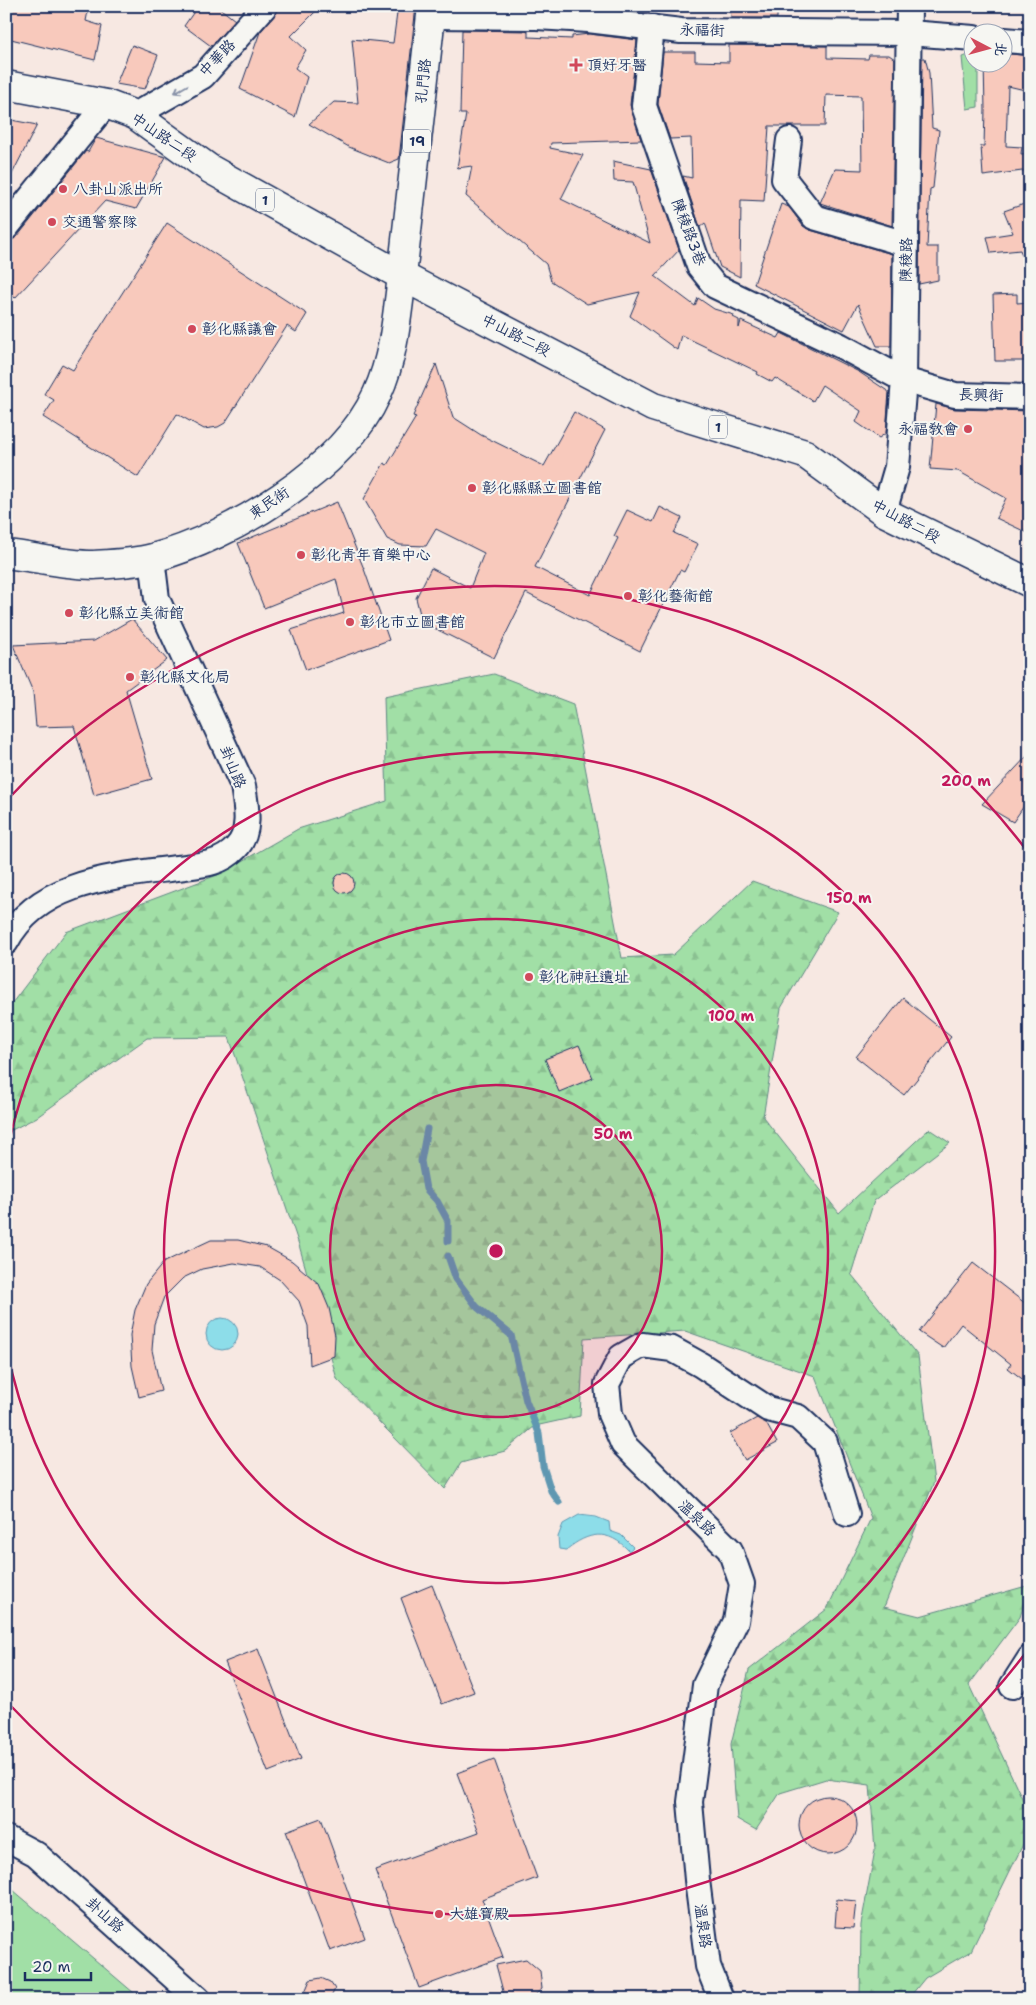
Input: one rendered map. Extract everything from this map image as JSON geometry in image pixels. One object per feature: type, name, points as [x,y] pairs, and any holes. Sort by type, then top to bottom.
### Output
[{"type":"main road","name":"孔門路","points":[[402,276],[432,11]]},
{"type":"main road","name":"中山路二段","points":[[6,85],[106,104],[135,115],[210,169],[402,276],[653,406],[804,454],[884,512],[1030,583]]},
{"type":"main road","name":"東民街","points":[[6,554],[92,565],[152,558],[214,535],[261,512],[323,464],[353,431],[377,394],[396,334],[402,276]]},
{"type":"street","name":"中華路","points":[[135,115],[203,76],[264,6]]},
{"type":"street","name":"陳稜路","points":[[884,512],[897,467],[904,380],[909,6]]},
{"type":"street","name":"永福街","points":[[432,11],[536,17],[681,30],[909,33],[964,37]]},
{"type":"street","name":"陳稜路3巷","points":[[652,27],[644,106],[700,266],[715,286],[841,346],[904,380]]},
{"type":"street","points":[[1014,41],[1030,42]]},
{"type":"street","points":[[6,228],[106,104]]},
{"type":"street","points":[[789,140],[784,179],[814,217],[906,244]]},
{"type":"street","name":"長興街","points":[[904,380],[955,395],[1030,397]]},
{"type":"street","name":"卦山路","points":[[6,942],[15,925],[45,899],[68,888],[132,874],[217,862],[238,846],[248,819],[243,786],[157,599],[152,558]]},
{"type":"street","name":"溫泉路","points":[[721,1999],[708,1966],[697,1880],[690,1802],[705,1685],[736,1621],[742,1584],[730,1550],[623,1444],[610,1414],[607,1384],[621,1358],[642,1345],[672,1349],[701,1365],[768,1409],[798,1417],[825,1442],[847,1514]]},
{"type":"street","points":[[1012,1686],[1030,1658]]},
{"type":"street","name":"卦山路","points":[[6,1838],[36,1854],[198,1999]]},
{"type":"green space","points":[[964,56],[964,72],[978,72],[978,107],[967,109],[962,57]]},
{"type":"green space","points":[[494,674],[573,704],[622,958],[673,955],[752,881],[838,912],[781,1008],[763,1117],[839,1213],[929,1129],[950,1143],[874,1201],[851,1274],[918,1356],[934,1482],[884,1607],[920,1616],[1030,1585],[1020,1617],[969,1685],[1030,1815],[1030,1830],[971,1951],[925,1978],[908,1999],[860,1999],[861,1925],[875,1850],[870,1785],[826,1779],[780,1793],[756,1830],[737,1819],[731,1744],[749,1670],[827,1609],[871,1518],[815,1376],[685,1331],[584,1338],[580,1416],[535,1426],[505,1451],[461,1463],[445,1489],[337,1379],[299,1245],[229,1037],[147,1038],[37,1117],[6,1133],[6,1011],[66,932],[220,874],[298,829],[387,801],[384,697]]},
{"type":"green space","points":[[6,1884],[141,1999],[6,1999]]},
{"type":"water","points":[[222,1318],[228,1319],[233,1323],[237,1328],[237,1340],[233,1345],[228,1349],[222,1350],[216,1349],[211,1345],[207,1340],[206,1334],[207,1328],[211,1323],[216,1319]]},
{"type":"water","points":[[579,1515],[596,1517],[609,1522],[610,1531],[621,1535],[633,1547],[629,1551],[613,1539],[598,1535],[582,1539],[566,1550],[559,1549],[558,1537],[563,1524]]},
{"type":"building","points":[[6,6],[89,6],[86,21],[102,26],[95,60],[11,39],[6,30]]},
{"type":"building","points":[[198,6],[217,6],[235,20],[211,46],[184,26]]},
{"type":"building","points":[[278,6],[321,6],[291,36],[306,50],[295,68],[307,77],[295,117],[240,89],[260,32],[275,15]]},
{"type":"building","points":[[398,6],[416,6],[399,159],[389,163],[349,147],[309,124],[334,102],[358,103],[352,39],[393,43]]},
{"type":"building","points":[[616,6],[652,6],[650,14],[616,9]]},
{"type":"building","points":[[730,6],[777,6],[777,18],[731,18]]},
{"type":"building","points":[[462,30],[528,31],[528,37],[572,39],[572,36],[589,34],[637,40],[630,105],[641,140],[551,143],[550,148],[583,155],[561,199],[650,243],[633,182],[614,181],[613,161],[651,169],[679,250],[655,276],[695,306],[698,298],[714,309],[734,315],[733,317],[739,320],[739,328],[741,321],[778,338],[781,333],[859,372],[889,392],[886,433],[879,438],[856,422],[861,411],[822,385],[813,401],[775,378],[772,382],[757,374],[758,372],[681,335],[677,350],[630,316],[640,292],[587,304],[551,281],[546,264],[466,196],[472,166],[457,168],[466,114],[460,114]]},
{"type":"building","points":[[132,45],[158,55],[145,89],[116,84]]},
{"type":"building","points":[[729,45],[827,46],[827,58],[868,59],[869,55],[889,55],[895,59],[892,226],[820,203],[835,169],[862,170],[861,96],[826,95],[825,126],[769,126],[764,201],[741,200],[740,277],[720,267],[705,223],[700,227],[683,176],[692,178],[691,138],[670,139],[658,104],[663,52],[695,52],[695,61],[729,62]]},
{"type":"building","points":[[1014,54],[1030,56],[1030,78],[1026,78],[1025,90],[1008,86],[1006,146],[1022,147],[1021,154],[1030,153],[1030,170],[983,176],[981,146],[984,146],[984,72],[1014,72]]},
{"type":"building","points":[[922,58],[925,58],[929,73],[932,128],[939,130],[933,188],[930,189],[927,247],[938,247],[938,280],[919,284]]},
{"type":"building","points":[[6,119],[37,125],[6,186]]},
{"type":"building","name":"交通警察隊","points":[[96,138],[166,157],[136,209],[105,201],[15,298],[6,290],[6,241],[17,237],[86,151],[88,152]]},
{"type":"building","points":[[1030,202],[1029,272],[1020,250],[991,253],[987,237],[1013,233],[1004,211]]},
{"type":"building","points":[[781,204],[789,207],[803,226],[810,230],[892,254],[891,346],[877,346],[858,304],[844,330],[754,284]]},
{"type":"building","name":"彰化縣議會","points":[[167,223],[307,314],[296,332],[287,326],[225,423],[218,427],[204,429],[177,414],[138,477],[43,417],[54,400],[44,394],[62,364],[73,370]]},
{"type":"building","points":[[1017,294],[1017,303],[1030,302],[1030,361],[995,361],[993,295]]},
{"type":"building","points":[[436,364],[453,417],[481,435],[544,466],[574,412],[605,430],[535,567],[590,595],[618,538],[614,536],[627,510],[653,522],[660,507],[682,518],[674,533],[698,544],[684,572],[680,570],[640,651],[526,593],[494,658],[422,622],[416,598],[431,568],[470,588],[484,553],[436,529],[426,546],[400,545],[387,539],[364,499],[384,463],[387,465],[416,417],[413,416]]},
{"type":"building","points":[[936,404],[955,409],[1030,411],[1030,534],[996,518],[1006,498],[958,471],[930,469]]},
{"type":"building","name":"彰化青年育樂中心","points":[[337,502],[364,569],[389,640],[306,670],[291,630],[344,613],[336,579],[264,608],[238,543]]},
{"type":"building","points":[[132,619],[167,660],[126,690],[152,779],[94,795],[74,726],[36,727],[33,692],[13,645],[94,641]]},
{"type":"building","points":[[1030,753],[1030,797],[1013,822],[982,804]]},
{"type":"building","points":[[344,873],[351,876],[354,883],[351,890],[344,893],[337,890],[334,883],[337,876]]},
{"type":"building","points":[[903,998],[951,1037],[904,1095],[856,1057]]},
{"type":"building","points":[[579,1045],[593,1078],[559,1092],[545,1059]]},
{"type":"building","points":[[211,1240],[238,1240],[267,1247],[292,1261],[319,1284],[329,1308],[335,1336],[334,1356],[310,1365],[308,1326],[299,1301],[280,1280],[260,1267],[234,1263],[202,1269],[183,1278],[164,1297],[154,1324],[152,1350],[161,1391],[139,1397],[132,1366],[130,1335],[135,1310],[146,1284],[164,1262]]},
{"type":"building","points":[[973,1263],[1030,1307],[1030,1385],[1008,1368],[1011,1364],[961,1324],[943,1348],[919,1332]]},
{"type":"building","points":[[757,1418],[766,1423],[777,1443],[745,1460],[730,1433]]},
{"type":"building","points":[[432,1585],[474,1692],[442,1704],[401,1598]]},
{"type":"building","points":[[258,1649],[301,1759],[268,1772],[225,1662]]},
{"type":"building","name":"大雄寶殿","points":[[494,1759],[537,1878],[482,1899],[503,1957],[419,1988],[375,1870],[479,1832],[457,1773]]},
{"type":"building","points":[[822,1796],[834,1796],[849,1804],[857,1819],[857,1831],[849,1846],[834,1854],[822,1854],[807,1846],[799,1831],[799,1819],[807,1804]]},
{"type":"building","points":[[321,1818],[365,1938],[330,1951],[286,1831]]},
{"type":"building","points":[[837,1899],[856,1901],[853,1928],[835,1927]]},
{"type":"building","points":[[526,1959],[540,1971],[542,1989],[530,1999],[509,1999],[504,1995],[496,1965]]},
{"type":"building","points":[[321,1978],[330,1982],[335,1989],[330,1999],[302,1999],[310,1980]]},
{"type":"waterway","points":[[427,1129],[421,1161],[426,1189],[437,1201],[448,1221],[448,1241]]},
{"type":"waterway","points":[[448,1256],[456,1279],[477,1307],[511,1335],[526,1401],[539,1433],[543,1466],[551,1491],[559,1502]]},
{"type":"place","name":"頂好牙醫","points":[[576,65]]},
{"type":"place","name":"八卦山派出所","points":[[63,189]]},
{"type":"place","name":"交通警察隊","points":[[52,222]]},
{"type":"place","name":"彰化縣議會","points":[[192,329]]},
{"type":"place","name":"永福教會","points":[[968,429]]},
{"type":"place","name":"彰化縣縣立圖書館","points":[[472,488]]},
{"type":"place","name":"彰化青年育樂中心","points":[[301,555]]},
{"type":"place","name":"彰化藝術館","points":[[628,596]]},
{"type":"place","name":"彰化縣立美術館","points":[[69,613]]},
{"type":"place","name":"彰化市立圖書館","points":[[350,622]]},
{"type":"place","name":"彰化縣文化局","points":[[130,677]]},
{"type":"place","name":"彰化神社遺址","points":[[529,977]]},
{"type":"place","name":"大雄寶殿","points":[[439,1914]]}]
